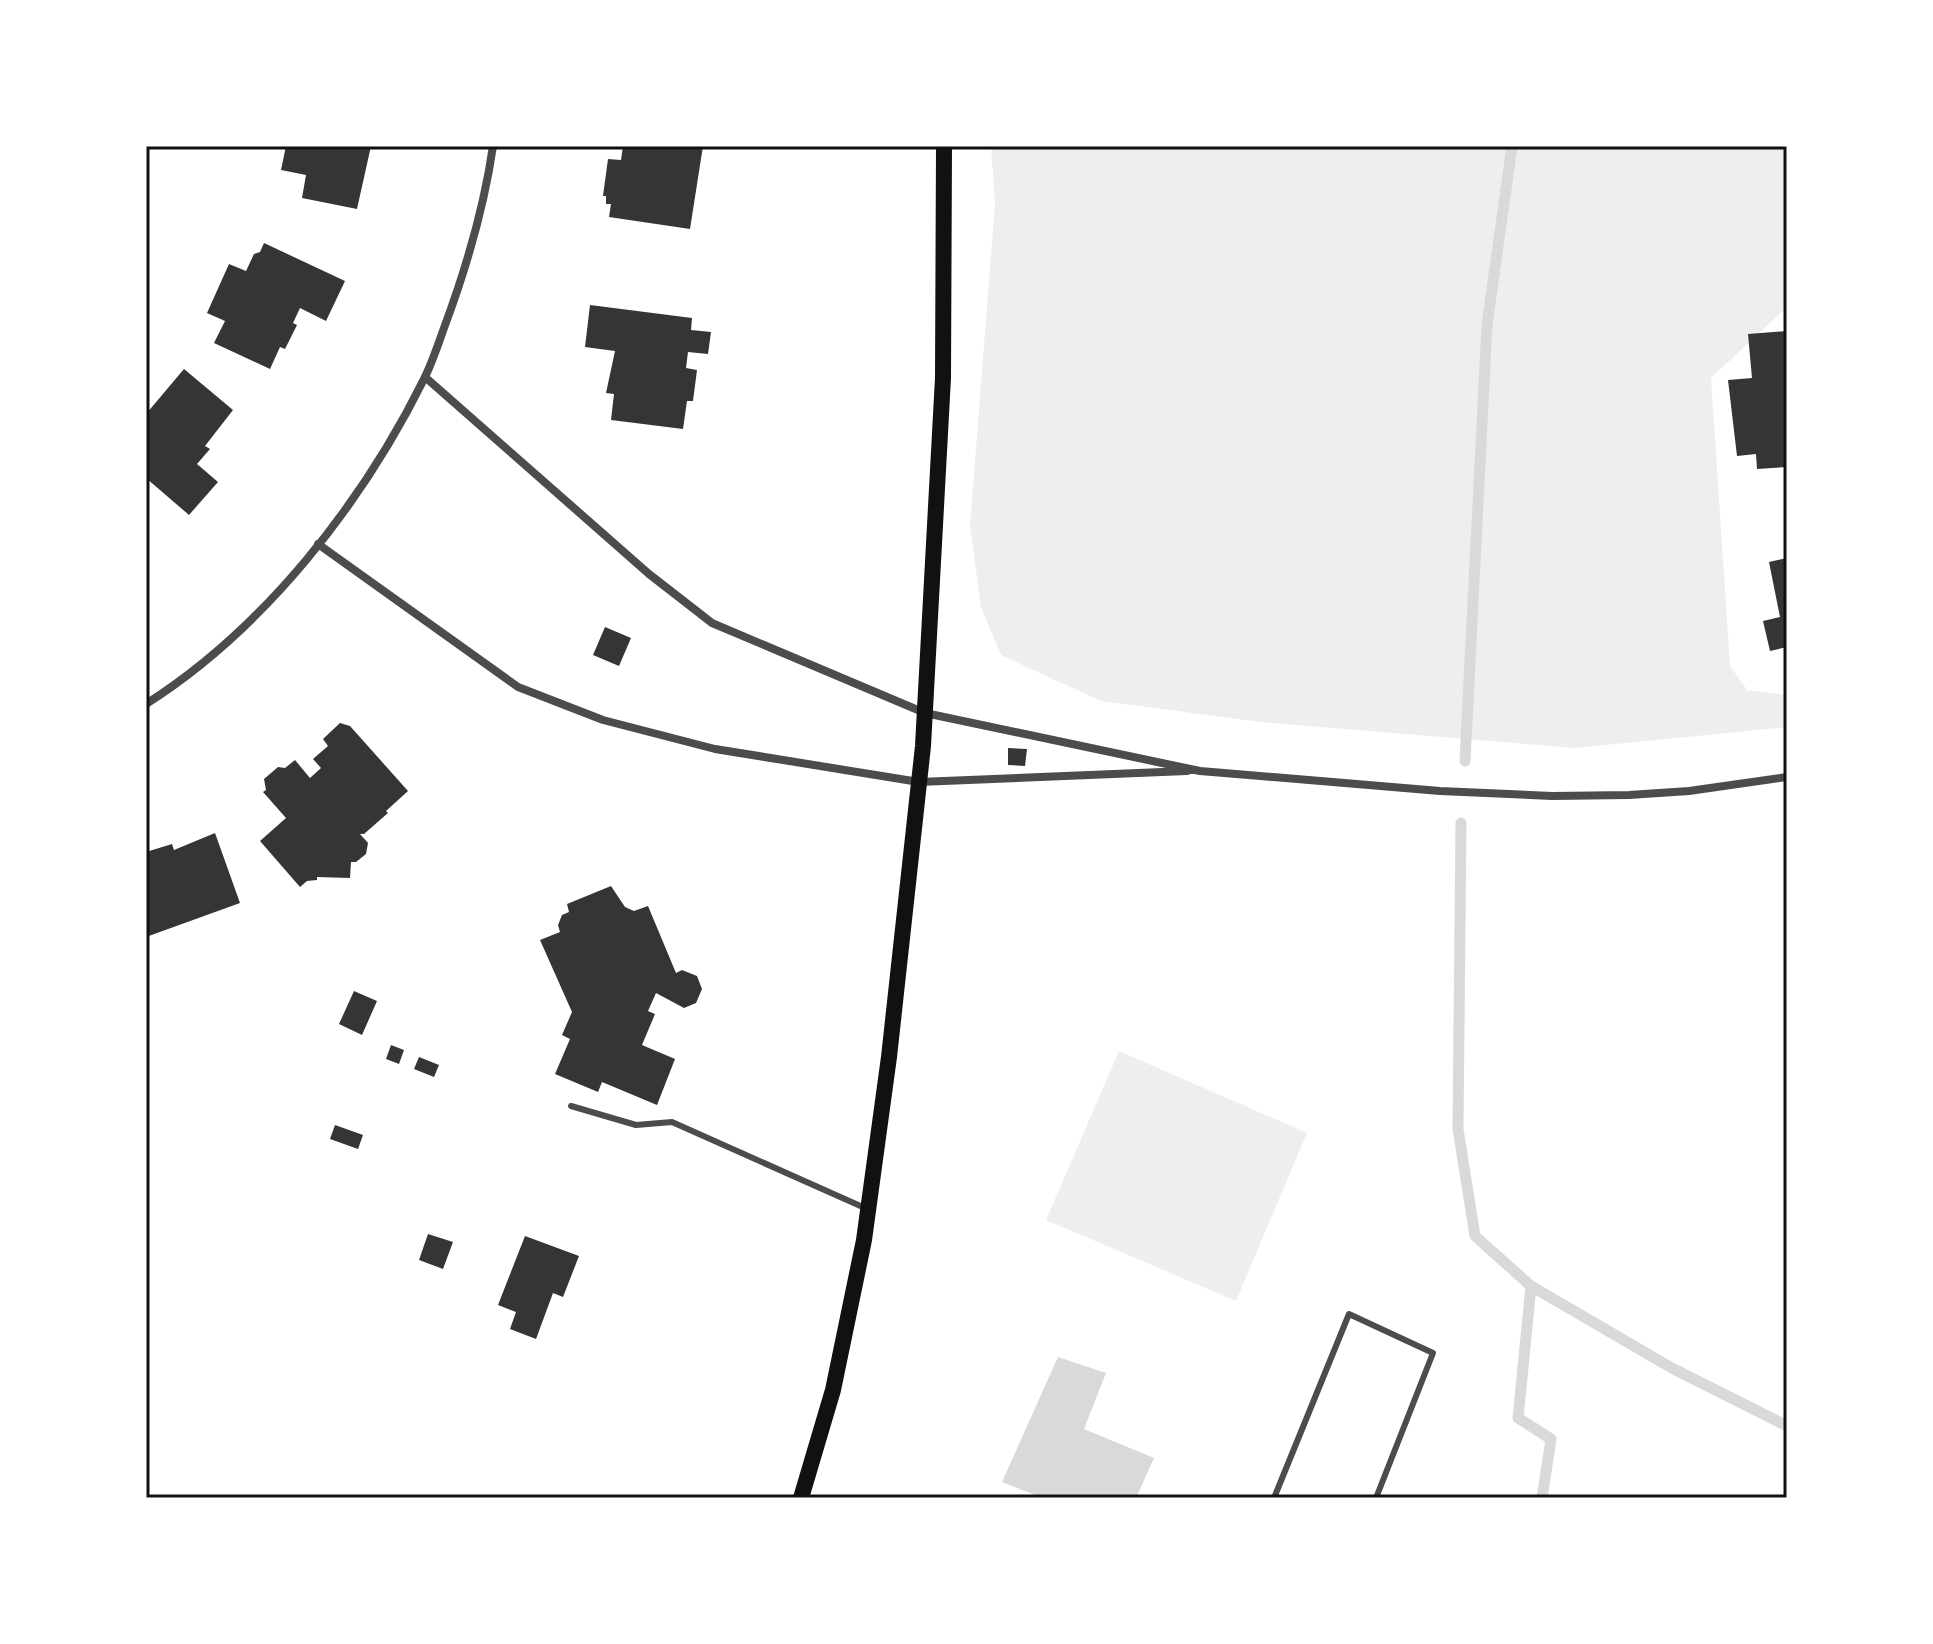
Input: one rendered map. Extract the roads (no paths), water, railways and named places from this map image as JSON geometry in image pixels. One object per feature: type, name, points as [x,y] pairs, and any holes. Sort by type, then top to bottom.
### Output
[{"type":"main road","points":[[801,1498],[833,1390],[868,1209],[889,1057],[919,782],[943,378],[944,146]]},
{"type":"street","points":[[146,704],[167,691],[241,629],[301,567],[374,469],[425,377],[466,270],[493,146]]},
{"type":"street","points":[[425,377],[649,574],[712,623],[925,713],[1200,771]]},
{"type":"street","points":[[318,544],[518,687],[603,720],[715,749],[919,782],[1200,771],[1440,791],[1552,796],[1689,791],[1787,777]]},
{"type":"lane","points":[[571,1106],[636,1125],[672,1122],[868,1209]]},
{"type":"lane","points":[[1274,1498],[1349,1314],[1433,1353],[1376,1498]]},
{"type":"waterway","points":[[1465,761],[1487,325],[1512,146]]},
{"type":"waterway","points":[[1461,823],[1458,1129],[1475,1236],[1531,1286],[1670,1367],[1787,1426]]},
{"type":"waterway","points":[[1531,1286],[1518,1418],[1551,1439],[1542,1498]]}]
